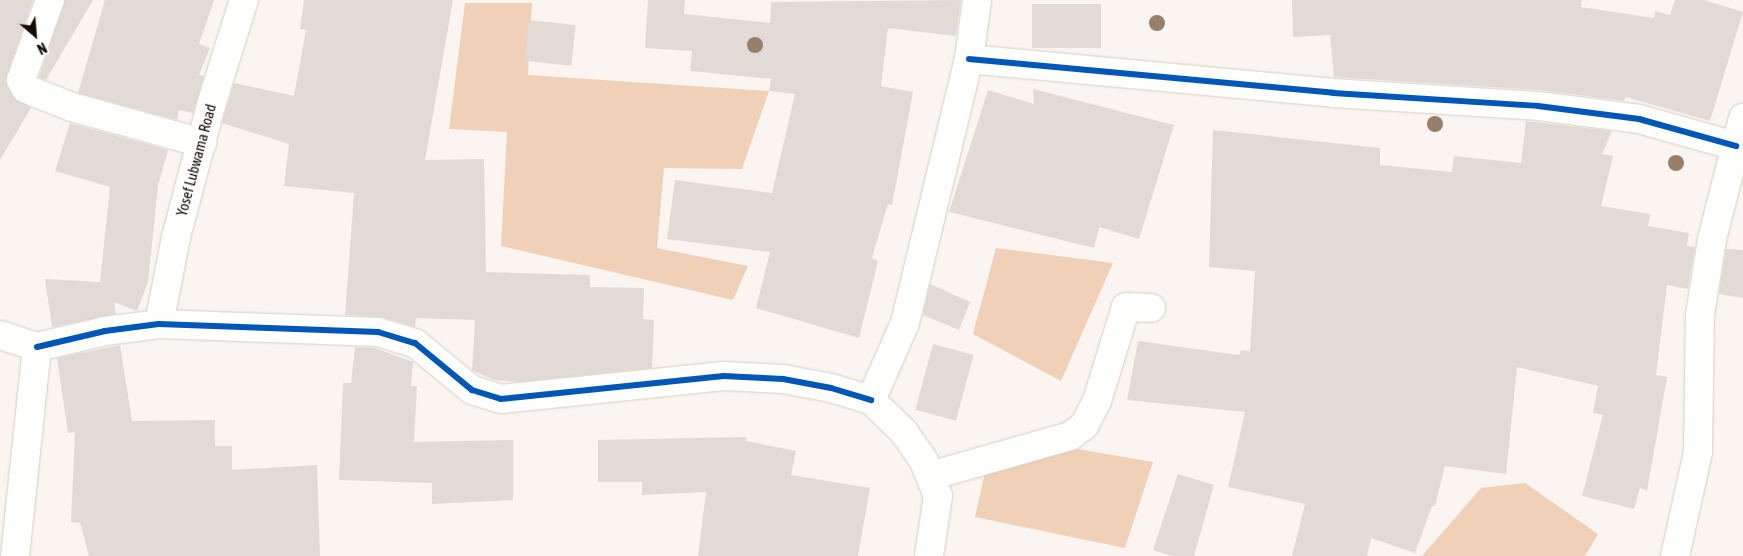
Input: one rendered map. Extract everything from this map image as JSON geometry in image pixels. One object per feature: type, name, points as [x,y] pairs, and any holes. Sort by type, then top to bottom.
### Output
[{"type":"street","points":[[50,0],[21,80],[26,89],[72,107],[202,143]]},
{"type":"street","name":"Yosef Lubwama Road","points":[[159,324],[176,238],[244,0]]},
{"type":"street","points":[[871,400],[906,323],[970,58],[977,0]]},
{"type":"street","points":[[970,58],[1334,93],[1538,106],[1639,119],[1736,146]]},
{"type":"street","points":[[1675,556],[1698,452],[1700,315],[1712,239],[1743,118]]},
{"type":"street","points":[[930,476],[1070,436],[1084,426],[1096,401],[1126,307],[1152,308]]},
{"type":"street","points":[[0,335],[37,348],[105,331],[159,324],[396,336],[415,343],[472,390],[501,399],[724,376],[783,379],[831,388],[871,400],[904,432],[930,476],[938,496],[929,556]]},
{"type":"street","points":[[15,556],[37,348]]},
{"type":"shaded area","points":[[465,3],[532,3],[528,75],[769,91],[742,169],[664,168],[657,248],[748,266],[733,300],[501,246],[507,132],[449,129]]},
{"type":"shaded area","points":[[996,248],[1113,263],[1061,381],[973,334]]},
{"type":"shaded area","points":[[1066,447],[1153,462],[1125,548],[975,517],[986,468]]},
{"type":"shaded area","points":[[1525,483],[1598,534],[1585,556],[1422,556],[1481,488]]},
{"type":"building","points":[[0,0],[33,0],[5,81],[13,97],[31,108],[0,160]]},
{"type":"building","points":[[65,0],[93,0],[46,80],[39,77]]},
{"type":"building","points":[[105,0],[214,0],[199,44],[210,48],[199,75],[204,76],[193,113],[179,110],[177,120],[78,93]]},
{"type":"building","points":[[304,0],[453,0],[425,160],[484,159],[486,272],[590,275],[590,287],[644,288],[643,319],[654,320],[652,368],[518,382],[494,380],[472,370],[475,320],[416,318],[415,327],[382,317],[345,315],[354,193],[284,186],[289,144],[222,123],[234,83],[294,96],[306,30],[300,29]]},
{"type":"building","points":[[648,0],[685,0],[684,14],[770,23],[771,2],[961,0],[956,36],[888,28],[881,86],[913,92],[892,205],[888,204],[872,258],[878,261],[859,338],[756,308],[770,252],[667,239],[675,180],[772,193],[795,94],[769,91],[771,79],[690,71],[692,51],[645,48]]},
{"type":"building","points":[[1292,0],[1582,0],[1581,7],[1654,18],[1655,11],[1670,15],[1675,0],[1704,0],[1743,12],[1710,121],[1626,97],[1624,101],[1539,90],[1334,77],[1330,35],[1293,37]]},
{"type":"building","points":[[1032,4],[1101,4],[1101,48],[1032,48]]},
{"type":"building","points":[[529,20],[576,25],[571,66],[525,61]]},
{"type":"building","points":[[1033,89],[1174,125],[1139,239],[1099,227],[1094,248],[949,212],[988,90],[1034,104]]},
{"type":"building","points":[[1526,121],[1612,131],[1602,154],[1613,156],[1601,206],[1650,214],[1648,226],[1689,233],[1687,246],[1695,247],[1688,289],[1667,285],[1656,375],[1667,377],[1647,491],[1640,488],[1634,509],[1582,496],[1603,415],[1593,413],[1598,386],[1517,367],[1506,474],[1445,466],[1435,506],[1432,506],[1415,553],[1371,538],[1367,556],[1292,556],[1305,504],[1228,487],[1245,412],[1127,400],[1138,341],[1239,355],[1241,350],[1250,351],[1255,271],[1209,267],[1213,130],[1380,148],[1380,165],[1452,172],[1454,156],[1521,163]]},
{"type":"building","points":[[70,123],[168,150],[158,186],[148,282],[137,311],[114,302],[116,314],[52,327],[45,279],[100,282],[110,187],[55,171]]},
{"type":"building","points":[[1726,249],[1743,250],[1743,298],[1719,294]]},
{"type":"building","points":[[930,284],[970,302],[959,330],[923,315]]},
{"type":"building","points":[[933,344],[974,355],[956,421],[915,410]]},
{"type":"building","points":[[120,345],[132,421],[215,420],[215,446],[232,446],[232,470],[317,465],[320,556],[89,556],[80,523],[71,522],[75,432],[68,433],[57,358]]},
{"type":"building","points":[[355,347],[375,348],[413,362],[411,386],[417,386],[414,442],[513,440],[513,500],[432,504],[432,483],[339,480],[343,383],[351,383]]},
{"type":"building","points":[[746,437],[746,441],[796,451],[791,475],[870,488],[858,556],[698,556],[706,492],[642,495],[642,482],[598,482],[598,440]]},
{"type":"building","points":[[1178,474],[1214,485],[1194,556],[1172,556],[1153,550]]},
{"type":"cycle path","points":[[969,59],[1333,93],[1538,106],[1639,119],[1736,146]]},
{"type":"cycle path","points":[[37,347],[105,331],[159,324],[378,332],[415,343],[472,390],[501,399],[724,376],[783,379],[831,388],[871,400]]}]
